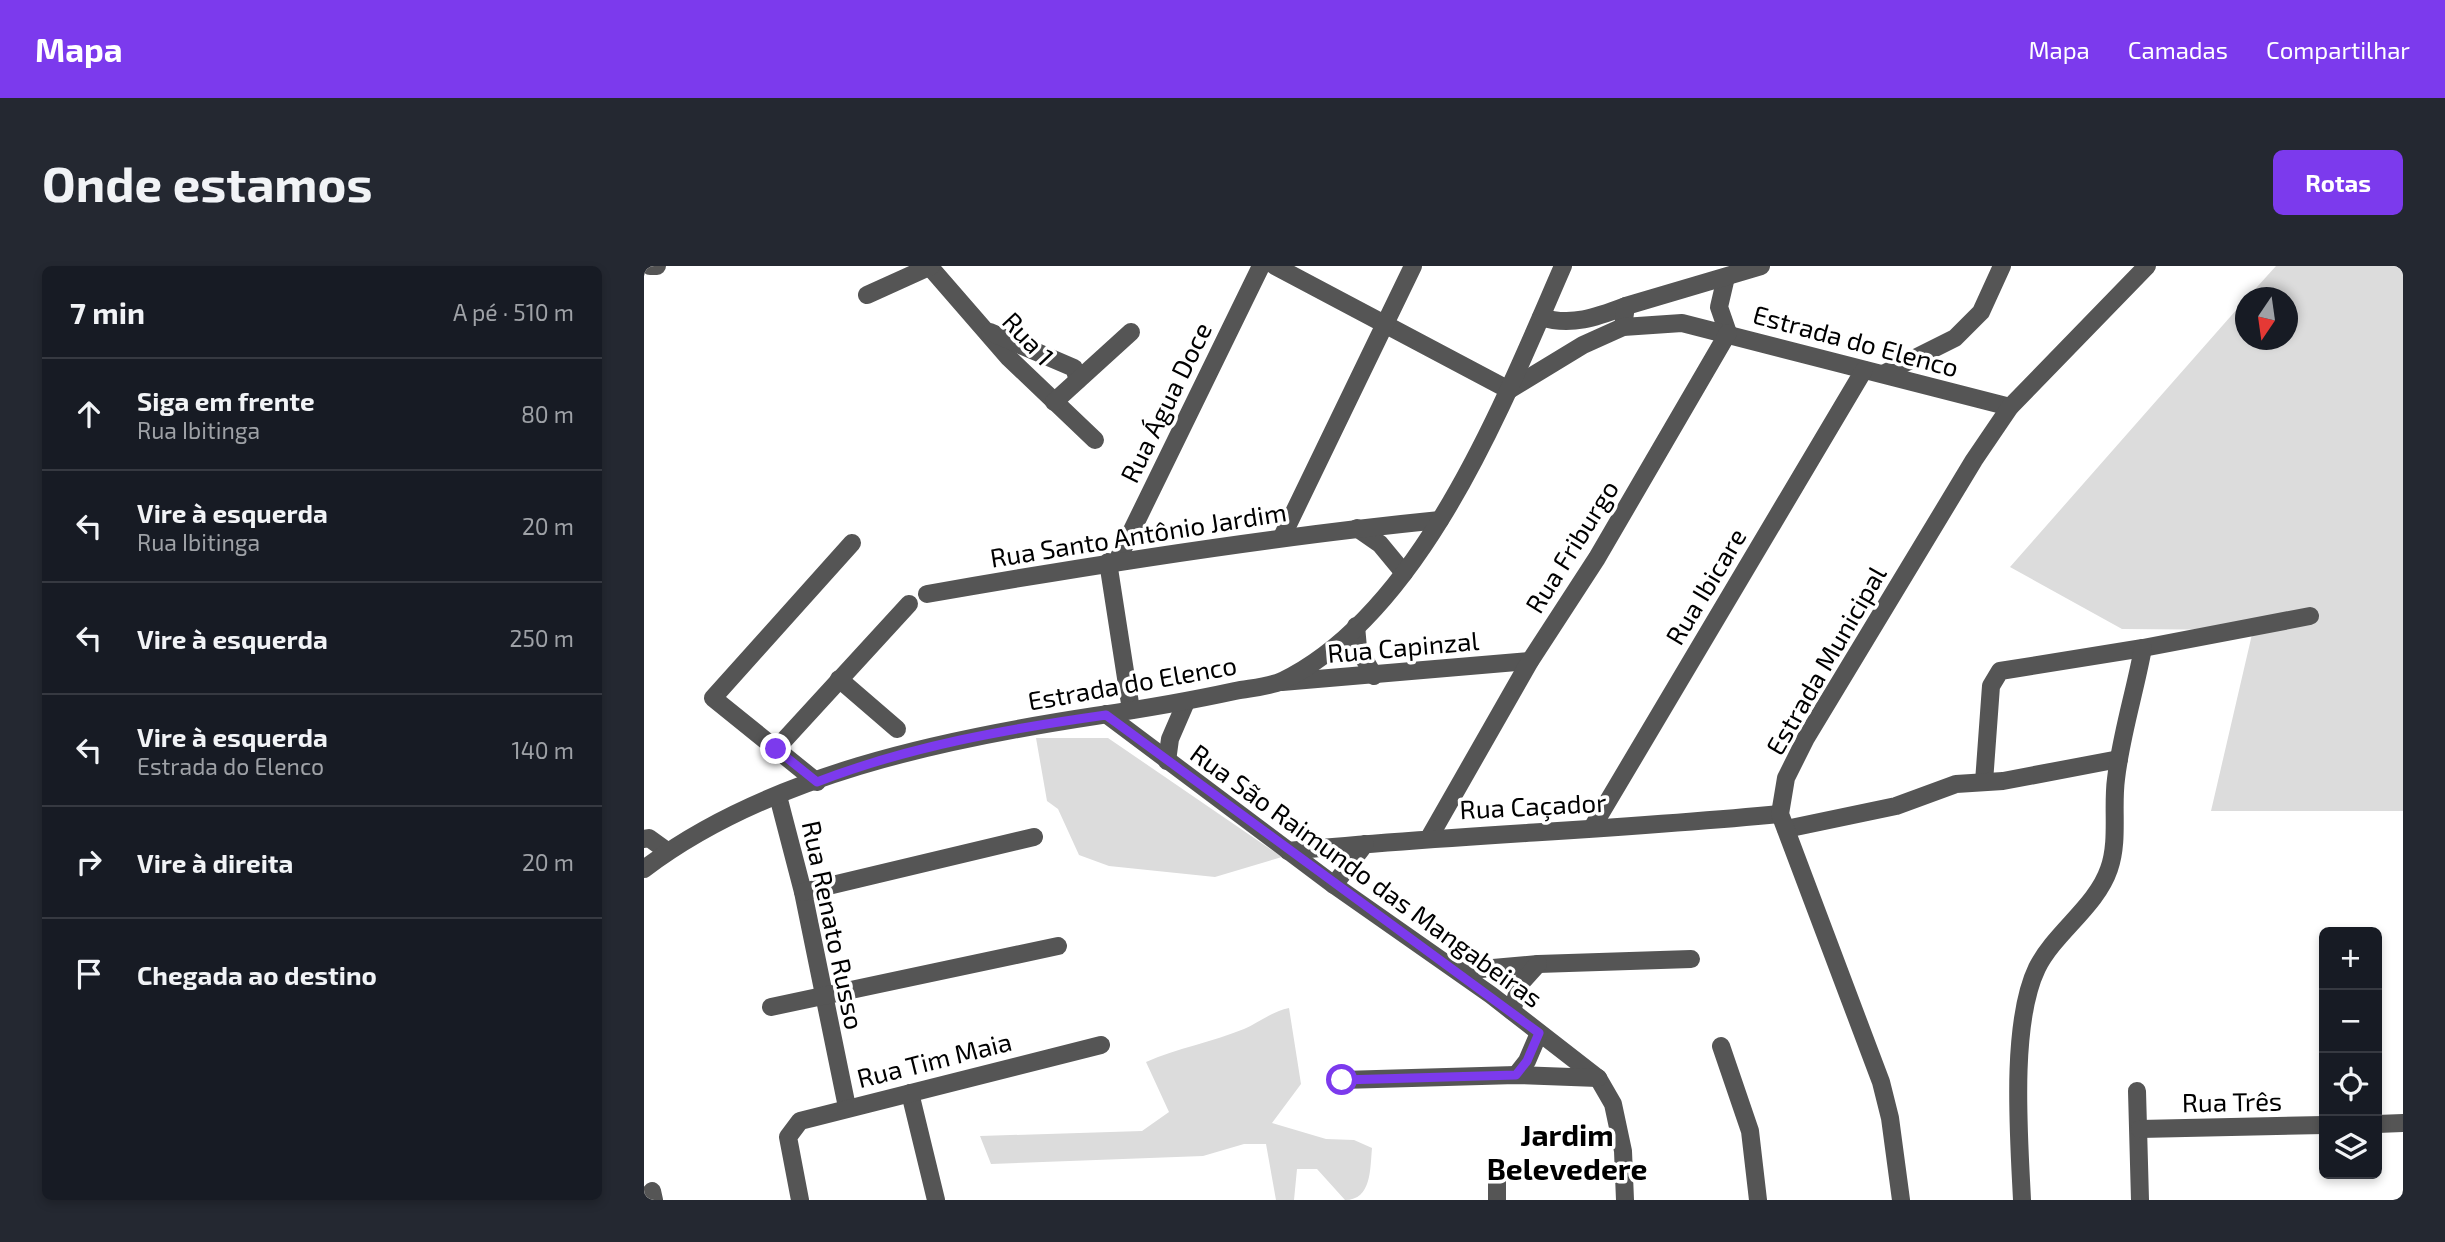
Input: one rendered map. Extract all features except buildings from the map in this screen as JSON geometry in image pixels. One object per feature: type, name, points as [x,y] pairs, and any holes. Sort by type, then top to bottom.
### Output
[{"type":"street","points":[[650,266],[657,266]]},
{"type":"street","points":[[867,295],[931,266]]},
{"type":"street","name":"Rua 1","points":[[931,266],[985,330],[1054,402],[1095,440]]},
{"type":"street","name":"Rua Água Doce","points":[[1113,562],[1261,266]]},
{"type":"street","points":[[1276,266],[1509,390]]},
{"type":"street","points":[[1282,537],[1413,266]]},
{"type":"street","name":"Estrada do Elenco","points":[[644,869],[683,839],[778,796],[858,766],[948,742],[1186,702],[1280,682],[1322,655],[1356,626],[1404,573],[1440,520],[1509,390],[1563,266]]},
{"type":"street","points":[[1541,317],[1553,321],[1585,321],[1761,266]]},
{"type":"street","points":[[1883,374],[1955,338],[1980,312],[2002,266]]},
{"type":"street","points":[[2010,407],[2147,266]]},
{"type":"street","points":[[1726,278],[1719,307],[1728,333]]},
{"type":"street","points":[[1623,327],[1626,306]]},
{"type":"street","name":"Estrada do Elenco","points":[[1509,390],[1583,345],[1623,327],[1682,323],[2010,407]]},
{"type":"street","points":[[985,330],[1063,361],[1074,368],[1078,380]]},
{"type":"street","points":[[1054,402],[1131,332]]},
{"type":"street","name":"Rua Friburgo","points":[[1429,838],[1530,661],[1604,546],[1728,333]]},
{"type":"street","name":"Rua Ibicare","points":[[1592,828],[1864,370]]},
{"type":"street","name":"Estrada Municipal","points":[[1783,821],[1786,778],[1806,738],[1974,460],[2010,407]]},
{"type":"street","name":"Rua Santo Antônio Jardim","points":[[927,594],[1113,562],[1282,537],[1440,520]]},
{"type":"street","points":[[1357,528],[1380,544],[1404,573]]},
{"type":"street","points":[[817,782],[713,698],[852,543]]},
{"type":"street","points":[[1113,562],[1131,710]]},
{"type":"street","points":[[776,749],[909,604]]},
{"type":"street","points":[[1984,782],[1991,686],[2000,671],[2143,648],[2311,616]]},
{"type":"street","points":[[1356,626],[1358,648],[1374,676]]},
{"type":"street","points":[[2022,1200],[2018,1096],[2025,1013],[2038,965],[2088,902],[2108,873],[2112,862],[2119,759],[2143,648]]},
{"type":"street","name":"Rua Capinzal","points":[[1280,682],[1530,661]]},
{"type":"street","points":[[839,679],[897,729]]},
{"type":"street","points":[[1167,761],[1172,732],[1186,702]]},
{"type":"street","name":"Rua São Raimundo das Mangabeiras","points":[[1106,715],[1334,885],[1512,1010],[1598,1078]]},
{"type":"street","name":"Rua Caçador","points":[[1288,851],[1429,838],[1592,828],[1783,821],[1896,806],[1956,784],[1984,782],[2119,759]]},
{"type":"street","name":"Rua Renato Russo","points":[[778,796],[803,892],[847,1107]]},
{"type":"street","points":[[1783,821],[1881,1082],[1890,1118],[1901,1200]]},
{"type":"street","points":[[803,892],[1034,837]]},
{"type":"street","points":[[644,839],[649,838],[667,851]]},
{"type":"street","points":[[1334,885],[1365,844]]},
{"type":"street","points":[[771,1007],[1058,946]]},
{"type":"street","points":[[1459,971],[1538,964],[1690,959]]},
{"type":"street","points":[[1512,1010],[1520,984],[1538,964]]},
{"type":"street","points":[[1516,1075],[1527,1061],[1539,1033]]},
{"type":"street","name":"Rua Tim Maia","points":[[800,1200],[788,1137],[800,1121],[1101,1045]]},
{"type":"street","points":[[1721,1046],[1750,1131],[1758,1200]]},
{"type":"street","points":[[1342,1080],[1516,1075],[1598,1078],[1612,1104],[1623,1152],[1625,1200]]},
{"type":"street","points":[[2137,1091],[2140,1200]]},
{"type":"street","points":[[910,1093],[936,1200]]},
{"type":"street","points":[[2382,1124],[2403,1123]]},
{"type":"street","name":"Rua Três","points":[[2140,1129],[2319,1125]]},
{"type":"street","points":[[1497,1176],[1497,1200]]},
{"type":"shaded area","points":[[2276,266],[2403,266],[2403,811],[2211,811],[2253,630],[2122,629],[2010,567],[2235,311],[2235,350],[2298,350],[2298,287],[2257,287]]},
{"type":"shaded area","points":[[1036,738],[1108,738],[1282,857],[1215,877],[1109,866],[1079,855],[1058,809],[1047,801]]},
{"type":"shaded area","points":[[1289,1008],[1301,1084],[1272,1123],[1326,1139],[1354,1140],[1372,1148],[1368,1182],[1365,1189],[1354,1199],[1345,1200],[1317,1169],[1297,1169],[1294,1200],[1276,1200],[1266,1144],[1244,1144],[1203,1156],[991,1164],[980,1136],[1142,1131],[1169,1112],[1146,1062],[1232,1034]]},
{"type":"district","name":"Jardim Belevedere","points":[[1567,1151]]},
{"type":"route","points":[[776,749],[817,782],[858,766],[948,742],[1016,728],[1106,715],[1334,885],[1492,995],[1539,1033],[1527,1061],[1516,1075],[1342,1080]]}]
